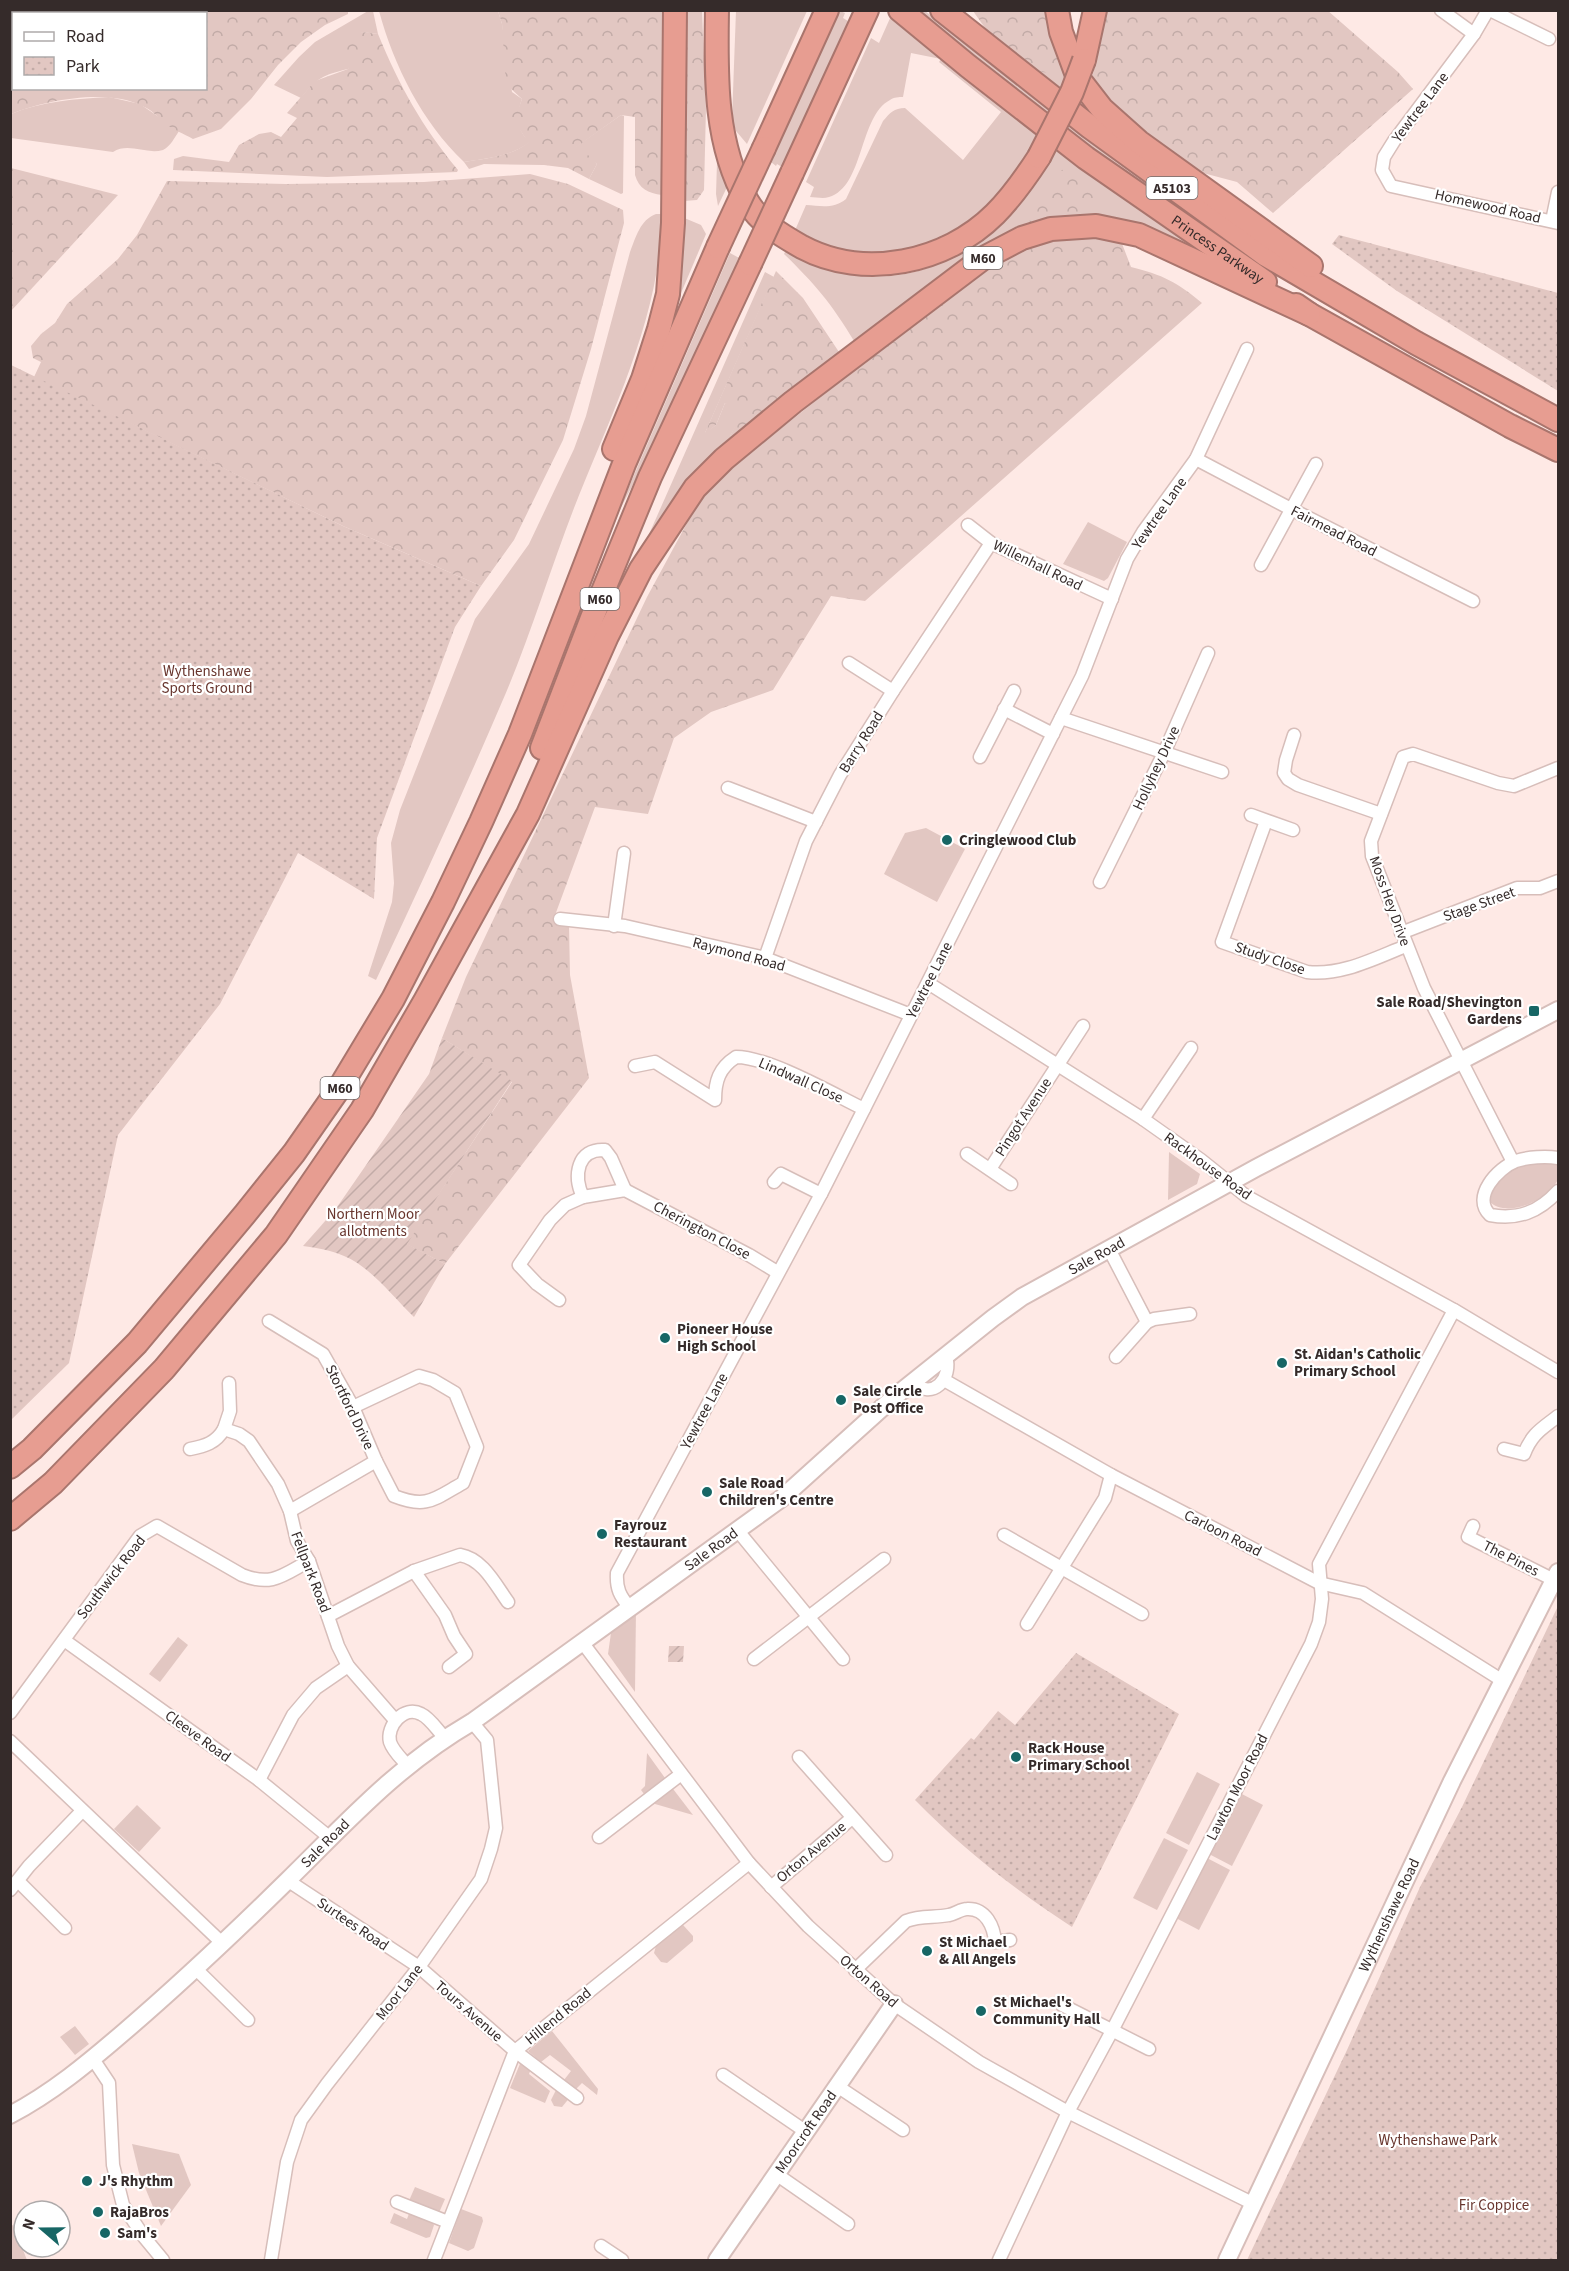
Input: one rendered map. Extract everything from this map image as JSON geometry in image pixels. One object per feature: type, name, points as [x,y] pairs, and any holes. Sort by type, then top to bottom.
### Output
[{"type":"highway","name":"M60","points":[[558,634],[606,468],[643,379],[668,294],[674,188],[675,10]]},
{"type":"highway","name":"M60","points":[[717,10],[716,59],[723,136],[730,162],[747,201],[763,222],[814,253],[869,264],[909,261],[958,243],[995,215],[1018,189],[1039,157],[1061,116],[1084,60],[1095,10]]},
{"type":"highway","name":"M60","points":[[10,1467],[32,1449],[137,1343],[294,1153],[340,1087],[419,951],[472,842],[520,734],[624,464],[718,247],[826,10]]},
{"type":"highway","name":"Princess Parkway","points":[[900,10],[1086,158],[1309,314],[1510,426],[1558,450]]},
{"type":"highway","name":"Princess Parkway","points":[[942,10],[1099,133],[1266,255],[1416,343],[1558,420]]},
{"type":"highway","points":[[1058,10],[1060,32],[1078,78],[1116,123],[1416,343]]},
{"type":"highway","name":"M60","points":[[460,939],[546,740],[592,618],[646,488],[863,20]]},
{"type":"highway","name":"M60","points":[[10,1518],[53,1483],[164,1369],[276,1235],[362,1110],[460,939],[528,814],[607,636],[641,569],[695,488],[724,459],[839,366],[982,259],[1022,238],[1066,226],[1096,226],[1125,231],[1309,314]]},
{"type":"main road","name":"Sale Road","points":[[10,2115],[59,2086],[93,2059],[195,1968],[287,1881],[329,1837],[407,1765],[472,1722],[782,1498],[913,1382],[993,1318],[1022,1298],[1228,1183],[1558,1010]]},
{"type":"main road","name":"Wythenshawe Road","points":[[1227,2260],[1452,1781],[1556,1576]]},
{"type":"main road","name":"Moorcroft Road","points":[[717,2260],[894,2004]]},
{"type":"street","points":[[1441,10],[1474,34]]},
{"type":"street","points":[[1489,10],[1549,39]]},
{"type":"street","name":"Yewtree Lane","points":[[1417,190],[1391,186],[1382,170],[1384,157],[1489,10]]},
{"type":"street","name":"Homewood Road","points":[[1417,190],[1555,221]]},
{"type":"street","points":[[1555,221],[1558,192]]},
{"type":"street","name":"Yewtree Lane","points":[[630,1608],[619,1594],[616,1584],[617,1573],[821,1194],[928,983],[1082,676],[1127,559],[1143,532],[1196,459],[1247,349]]},
{"type":"street","name":"Fairmead Road","points":[[1196,459],[1473,601]]},
{"type":"street","points":[[1262,565],[1316,464]]},
{"type":"street","name":"Willenhall Road","points":[[968,525],[992,543],[1112,600]]},
{"type":"street","name":"Barry Road","points":[[765,958],[806,841],[840,775],[992,543]]},
{"type":"street","name":"Hollyhey Drive","points":[[1100,882],[1164,753],[1208,653]]},
{"type":"street","points":[[849,663],[893,691]]},
{"type":"street","points":[[980,757],[1014,691]]},
{"type":"street","points":[[1004,709],[1053,734]]},
{"type":"street","points":[[1061,718],[1222,772]]},
{"type":"street","points":[[1294,735],[1284,773],[1288,779],[1298,785],[1381,814]]},
{"type":"street","name":"Moss Hey Drive","points":[[1513,1162],[1463,1060],[1424,988],[1372,856],[1371,841],[1402,757],[1413,754],[1498,783],[1514,786],[1558,768]]},
{"type":"street","points":[[728,788],[816,822]]},
{"type":"street","points":[[1251,815],[1293,830]]},
{"type":"street","name":"Study Close","points":[[1266,820],[1222,942],[1307,972],[1322,974],[1345,969],[1407,946]]},
{"type":"street","points":[[614,926],[624,853]]},
{"type":"street","name":"Stage Street","points":[[1401,933],[1517,888],[1540,888],[1558,881]]},
{"type":"street","name":"Raymond Road","points":[[560,919],[625,926],[765,958],[911,1015]]},
{"type":"street","name":"Rackhouse Road","points":[[928,983],[1143,1119],[1201,1160],[1246,1196],[1454,1310],[1558,1372]]},
{"type":"street","name":"Pingot Avenue","points":[[990,1169],[1083,1026]]},
{"type":"street","points":[[1143,1119],[1191,1048]]},
{"type":"street","name":"Lindwall Close","points":[[635,1066],[655,1062],[715,1100],[715,1086],[720,1071],[736,1057],[748,1057],[773,1066],[864,1109]]},
{"type":"street","points":[[559,1300],[537,1284],[519,1265],[550,1220],[565,1205],[583,1197],[625,1190],[605,1150],[595,1149],[587,1153],[579,1166],[578,1184],[583,1197]]},
{"type":"street","name":"Pingot Avenue","points":[[967,1154],[1011,1184]]},
{"type":"street","points":[[1558,1158],[1523,1159],[1513,1162],[1497,1175],[1483,1194],[1483,1205],[1490,1215],[1504,1218],[1524,1216],[1539,1208],[1558,1191]]},
{"type":"street","points":[[774,1182],[781,1174],[821,1194]]},
{"type":"street","name":"Cherington Close","points":[[625,1190],[777,1272]]},
{"type":"street","points":[[1109,1249],[1147,1322]]},
{"type":"street","name":"Lawton Moor Road","points":[[999,2260],[1068,2112],[1113,2030],[1311,1644],[1319,1622],[1322,1599],[1319,1564],[1454,1310]]},
{"type":"street","points":[[1116,1357],[1147,1322],[1190,1314]]},
{"type":"street","name":"Stortford Drive","points":[[269,1320],[323,1354],[353,1407],[376,1461],[290,1511]]},
{"type":"street","points":[[913,1382],[927,1389],[938,1386],[944,1380],[948,1367],[946,1356]]},
{"type":"street","points":[[353,1407],[419,1376],[433,1380],[455,1393],[477,1447],[463,1484],[426,1503],[412,1503],[394,1496],[376,1461]]},
{"type":"street","name":"Carloon Road","points":[[944,1380],[1111,1475],[1319,1583],[1363,1593],[1503,1681]]},
{"type":"street","points":[[190,1449],[206,1446],[219,1437],[224,1429],[230,1411],[230,1383]]},
{"type":"street","points":[[1503,1449],[1524,1454],[1528,1444],[1541,1427],[1558,1416]]},
{"type":"street","name":"Fellpark Road","points":[[224,1429],[239,1434],[249,1441],[278,1484],[290,1511],[297,1541],[309,1561],[338,1646],[348,1666],[395,1720]]},
{"type":"street","points":[[1027,1624],[1105,1498],[1111,1475]]},
{"type":"street","name":"Southwick Road","points":[[10,1713],[140,1536],[157,1526],[256,1581],[272,1581],[309,1561]]},
{"type":"street","points":[[738,1531],[843,1659]]},
{"type":"street","points":[[1004,1535],[1142,1614]]},
{"type":"street","name":"The Pines","points":[[1468,1536],[1556,1576]]},
{"type":"street","points":[[328,1616],[414,1571],[451,1556],[467,1556],[483,1567],[508,1602]]},
{"type":"street","points":[[754,1659],[884,1560]]},
{"type":"street","points":[[414,1571],[445,1615],[454,1636],[466,1654],[449,1667]]},
{"type":"street","name":"Cleeve Road","points":[[64,1640],[259,1780],[329,1837]]},
{"type":"street","name":"Orton Road","points":[[582,1642],[748,1863],[808,1926],[894,2004],[979,2062],[1068,2112],[1254,2204]]},
{"type":"street","points":[[259,1780],[293,1715],[316,1688],[348,1666]]},
{"type":"street","points":[[407,1765],[392,1748],[389,1740],[389,1731],[395,1720],[403,1714],[413,1712],[422,1714],[445,1738]]},
{"type":"street","name":"Moor Lane","points":[[271,2260],[287,2162],[301,2120],[418,1967],[481,1879],[495,1828],[487,1740],[472,1722]]},
{"type":"street","points":[[10,1741],[221,1942]]},
{"type":"street","name":"Orton Avenue","points":[[799,1757],[886,1855]]},
{"type":"street","points":[[599,1837],[680,1775]]},
{"type":"street","points":[[65,1928],[14,1886],[29,1866],[82,1811]]},
{"type":"street","name":"Orton Avenue","points":[[771,1887],[852,1818]]},
{"type":"street","name":"Hillend Road","points":[[434,2260],[515,2051],[748,1863]]},
{"type":"street","name":"Surtees Road","points":[[287,1881],[418,1967]]},
{"type":"street","points":[[855,1970],[906,1921],[916,1917],[951,1915],[966,1908],[978,1911],[989,1920],[994,1930],[995,1942],[1010,1940]]},
{"type":"street","name":"Tours Avenue","points":[[418,1967],[515,2051],[577,2098]]},
{"type":"street","points":[[195,1968],[248,2020]]},
{"type":"street","points":[[1062,2005],[1149,2049]]},
{"type":"street","points":[[93,2059],[109,2083],[113,2165],[123,2205],[144,2237],[163,2260]]},
{"type":"street","points":[[723,2075],[805,2131]]},
{"type":"street","points":[[837,2086],[903,2130]]},
{"type":"street","points":[[776,2174],[848,2224]]},
{"type":"street","points":[[397,2202],[448,2222]]},
{"type":"street","points":[[601,2246],[622,2260]]},
{"type":"green space","points":[[11,10],[348,10],[348,14],[325,25],[301,42],[221,129],[193,139],[167,125],[146,108],[112,98],[76,98],[11,114]]},
{"type":"green space","points":[[1327,10],[1398,72],[1413,89],[1273,213],[1237,182],[1203,173],[1156,141],[1112,102],[1092,78],[1104,27],[1105,11]]},
{"type":"green space","points":[[368,11],[373,11],[378,34],[362,32],[356,57],[348,69],[321,78],[301,98],[274,85],[315,42]]},
{"type":"green space","points":[[379,11],[498,11],[512,92],[522,99],[518,122],[530,142],[507,154],[464,162],[435,129],[411,92],[385,32]]},
{"type":"green space","points":[[498,11],[666,11],[662,195],[645,190],[639,184],[635,175],[635,117],[621,115],[575,148],[584,151],[597,164],[589,179],[568,168],[544,165],[484,164],[469,169],[464,162],[506,154],[529,142],[511,120],[511,113],[519,107],[522,99],[506,84],[502,24]]},
{"type":"green space","points":[[684,11],[702,11],[706,108],[704,190],[697,200],[684,201]]},
{"type":"green space","points":[[736,11],[807,11],[747,144],[736,131],[732,119]]},
{"type":"green space","points":[[840,11],[845,13],[843,18],[848,21],[782,167],[777,164],[776,166],[771,162]]},
{"type":"green space","points":[[916,11],[925,11],[1052,111],[1050,117]]},
{"type":"green space","points":[[973,11],[1049,11],[1061,59],[1052,73],[1032,71],[995,42]]},
{"type":"green space","points":[[891,16],[1041,137],[1025,163],[978,218],[936,245],[856,257],[793,235],[806,205],[832,206],[846,199],[883,121],[888,116],[895,110],[905,108],[963,160],[1001,112],[939,62],[941,59],[911,53],[903,97],[892,99],[880,108],[872,120],[849,180],[840,191],[829,197],[810,197],[814,187],[806,182],[871,38],[879,43]]},
{"type":"green space","points":[[362,32],[378,34],[412,105],[458,170],[457,172],[327,177],[173,170],[174,159],[183,156],[229,162],[239,145],[259,134],[271,132],[281,137],[297,118],[287,113],[315,81],[348,69],[351,59],[355,57],[346,53],[347,45]]},
{"type":"green space","points":[[1061,59],[1069,73],[1060,95],[1032,71]]},
{"type":"green space","points":[[109,97],[140,104],[179,131],[168,147],[157,151],[125,148],[113,152],[11,138],[11,114],[47,103]]},
{"type":"green space","points":[[621,115],[624,116],[623,193],[621,194],[589,179],[597,164],[574,148]]},
{"type":"green space","points":[[1068,123],[1282,273],[1280,278],[1064,130]]},
{"type":"green space","points":[[1056,149],[1185,241],[1182,243],[1163,232],[1092,216],[1054,193],[1029,226],[956,266],[854,341],[822,294],[784,254],[786,250],[806,262],[828,270],[875,277],[922,270],[944,262],[975,242],[1047,164]]},
{"type":"green space","points":[[717,163],[727,187],[718,206],[716,194]]},
{"type":"green space","points":[[1069,166],[1081,172],[1084,184],[1098,194],[1092,216],[1047,219],[1029,226],[1031,211],[1040,195],[1054,193],[1049,178]]},
{"type":"green space","points":[[10,168],[118,195],[11,311]]},
{"type":"green space","points":[[530,174],[568,184],[623,210],[624,223],[591,349],[563,440],[514,540],[481,586],[343,526],[34,377],[41,362],[33,358],[31,346],[55,323],[67,304],[118,259],[137,235],[167,181],[286,184],[424,182]]},
{"type":"green space","points":[[656,214],[662,214],[653,290],[643,328],[618,401],[574,508],[505,695],[376,980],[368,976],[392,902],[394,883],[391,843],[400,810],[475,619],[529,544],[574,449],[586,416],[630,252],[642,225]]},
{"type":"green space","points":[[682,217],[701,225],[706,234],[676,305]]},
{"type":"green space","points":[[1339,235],[1558,293],[1558,391],[1397,291],[1332,244]]},
{"type":"green space","points":[[1070,236],[1094,236],[1121,241],[1131,267],[1169,280],[1202,303],[865,601],[831,596],[773,690],[711,712],[674,738],[648,814],[595,807],[554,918],[569,925],[570,975],[589,1078],[445,1264],[406,1244],[512,1082],[442,1038],[466,977],[647,597],[706,488],[998,256],[1035,243]]},
{"type":"green space","points":[[730,253],[741,259],[677,400],[615,519]]},
{"type":"green space","points":[[776,271],[803,298],[841,355],[724,449],[743,409],[734,409],[725,403],[716,425],[704,435]]},
{"type":"green space","points":[[765,272],[774,277],[705,433],[716,425],[725,403],[744,409],[725,445],[702,479],[651,543],[646,541]]},
{"type":"green space","name":"Wythenshawe Sports Ground","points":[[11,365],[343,526],[481,586],[455,627],[377,838],[374,899],[298,853],[220,1004],[118,1135],[69,1363],[11,1420]]},
{"type":"green space","points":[[1088,522],[1127,542],[1108,578],[1104,581],[1063,564]]},
{"type":"green space","points":[[926,828],[965,849],[937,902],[884,874],[905,833]]},
{"type":"green space","name":"Northern Moor allotments","points":[[442,1038],[512,1081],[407,1244],[445,1264],[414,1317],[372,1275],[354,1261],[334,1252],[303,1246],[335,1210],[429,1074]]},
{"type":"green space","points":[[1169,1152],[1200,1174],[1197,1184],[1168,1200]]},
{"type":"green space","points":[[1543,1160],[1558,1164],[1558,1178],[1551,1190],[1525,1206],[1515,1208],[1496,1206],[1489,1201],[1495,1184],[1508,1172],[1525,1164]]},
{"type":"green space","name":"Wythenshawe Park","points":[[1558,1606],[1558,2260],[1247,2260],[1347,2050],[1420,1887],[1462,1807]]},
{"type":"green space","points":[[636,1609],[635,1692],[608,1654],[612,1626]]},
{"type":"green space","points":[[178,1637],[188,1645],[160,1682],[149,1674]]},
{"type":"green space","points":[[669,1646],[684,1646],[683,1662],[668,1662]]},
{"type":"green space","points":[[1076,1653],[1179,1714],[1072,1927],[1030,1899],[990,1868],[915,1800],[971,1738],[974,1740],[998,1711],[1015,1725]]},
{"type":"green space","points":[[647,1753],[665,1778],[644,1794],[641,1790],[645,1786]]},
{"type":"green space","points":[[1197,1772],[1220,1784],[1189,1845],[1166,1833]]},
{"type":"green space","points":[[670,1785],[693,1815],[655,1804],[652,1799]]},
{"type":"green space","points":[[1240,1793],[1263,1805],[1232,1866],[1209,1854]]},
{"type":"green space","points":[[137,1805],[161,1828],[139,1852],[114,1829]]},
{"type":"green space","points":[[1164,1838],[1188,1850],[1157,1910],[1133,1898]]},
{"type":"green space","points":[[1207,1858],[1230,1870],[1199,1930],[1176,1918]]},
{"type":"green space","points":[[683,1925],[693,1936],[693,1941],[667,1963],[661,1962],[654,1953],[656,1946]]},
{"type":"green space","points":[[75,2026],[89,2044],[75,2055],[60,2037]]},
{"type":"green space","points":[[552,2031],[598,2089],[597,2095],[582,2083],[576,2089],[564,2080],[571,2071],[550,2055],[541,2062],[528,2051]]},
{"type":"green space","points":[[522,2059],[532,2066],[529,2074],[550,2091],[545,2103],[510,2088]]},
{"type":"green space","points":[[558,2086],[571,2096],[562,2107],[554,2106],[551,2100]]},
{"type":"green space","points":[[132,2144],[179,2154],[191,2185],[161,2226],[139,2173]]},
{"type":"green space","points":[[415,2187],[445,2199],[438,2215],[408,2203]]},
{"type":"green space","points":[[461,2209],[482,2217],[483,2221],[474,2248],[468,2251],[449,2243]]},
{"type":"green space","points":[[410,2211],[431,2220],[434,2225],[430,2237],[426,2238],[390,2223],[394,2213],[407,2219]]},
{"type":"green space","points":[[11,2226],[12,2259],[27,2260],[11,2260]]},
{"type":"place","name":"Cringlewood Club","points":[[947,840]]},
{"type":"place","name":"Sale Road/Shevington Gardens","points":[[1534,1011]]},
{"type":"place","name":"Pioneer House High School","points":[[665,1338]]},
{"type":"place","name":"St. Aidan's Catholic Primary School","points":[[1282,1363]]},
{"type":"place","name":"Sale Circle Post Office","points":[[841,1400]]},
{"type":"place","name":"Sale Road Children's Centre","points":[[707,1492]]},
{"type":"place","name":"Fayrouz Restaurant","points":[[602,1534]]},
{"type":"place","name":"Rack House Primary School","points":[[1016,1757]]},
{"type":"place","name":"St Michael & All Angels","points":[[927,1951]]},
{"type":"place","name":"St Michael's Community Hall","points":[[981,2011]]},
{"type":"place","name":"J's Rhythm","points":[[87,2181]]},
{"type":"place","name":"RajaBros","points":[[98,2212]]},
{"type":"place","name":"Sam's","points":[[105,2233]]},
{"type":"park label","name":"Fir Coppice","points":[[1494,2205]]}]
